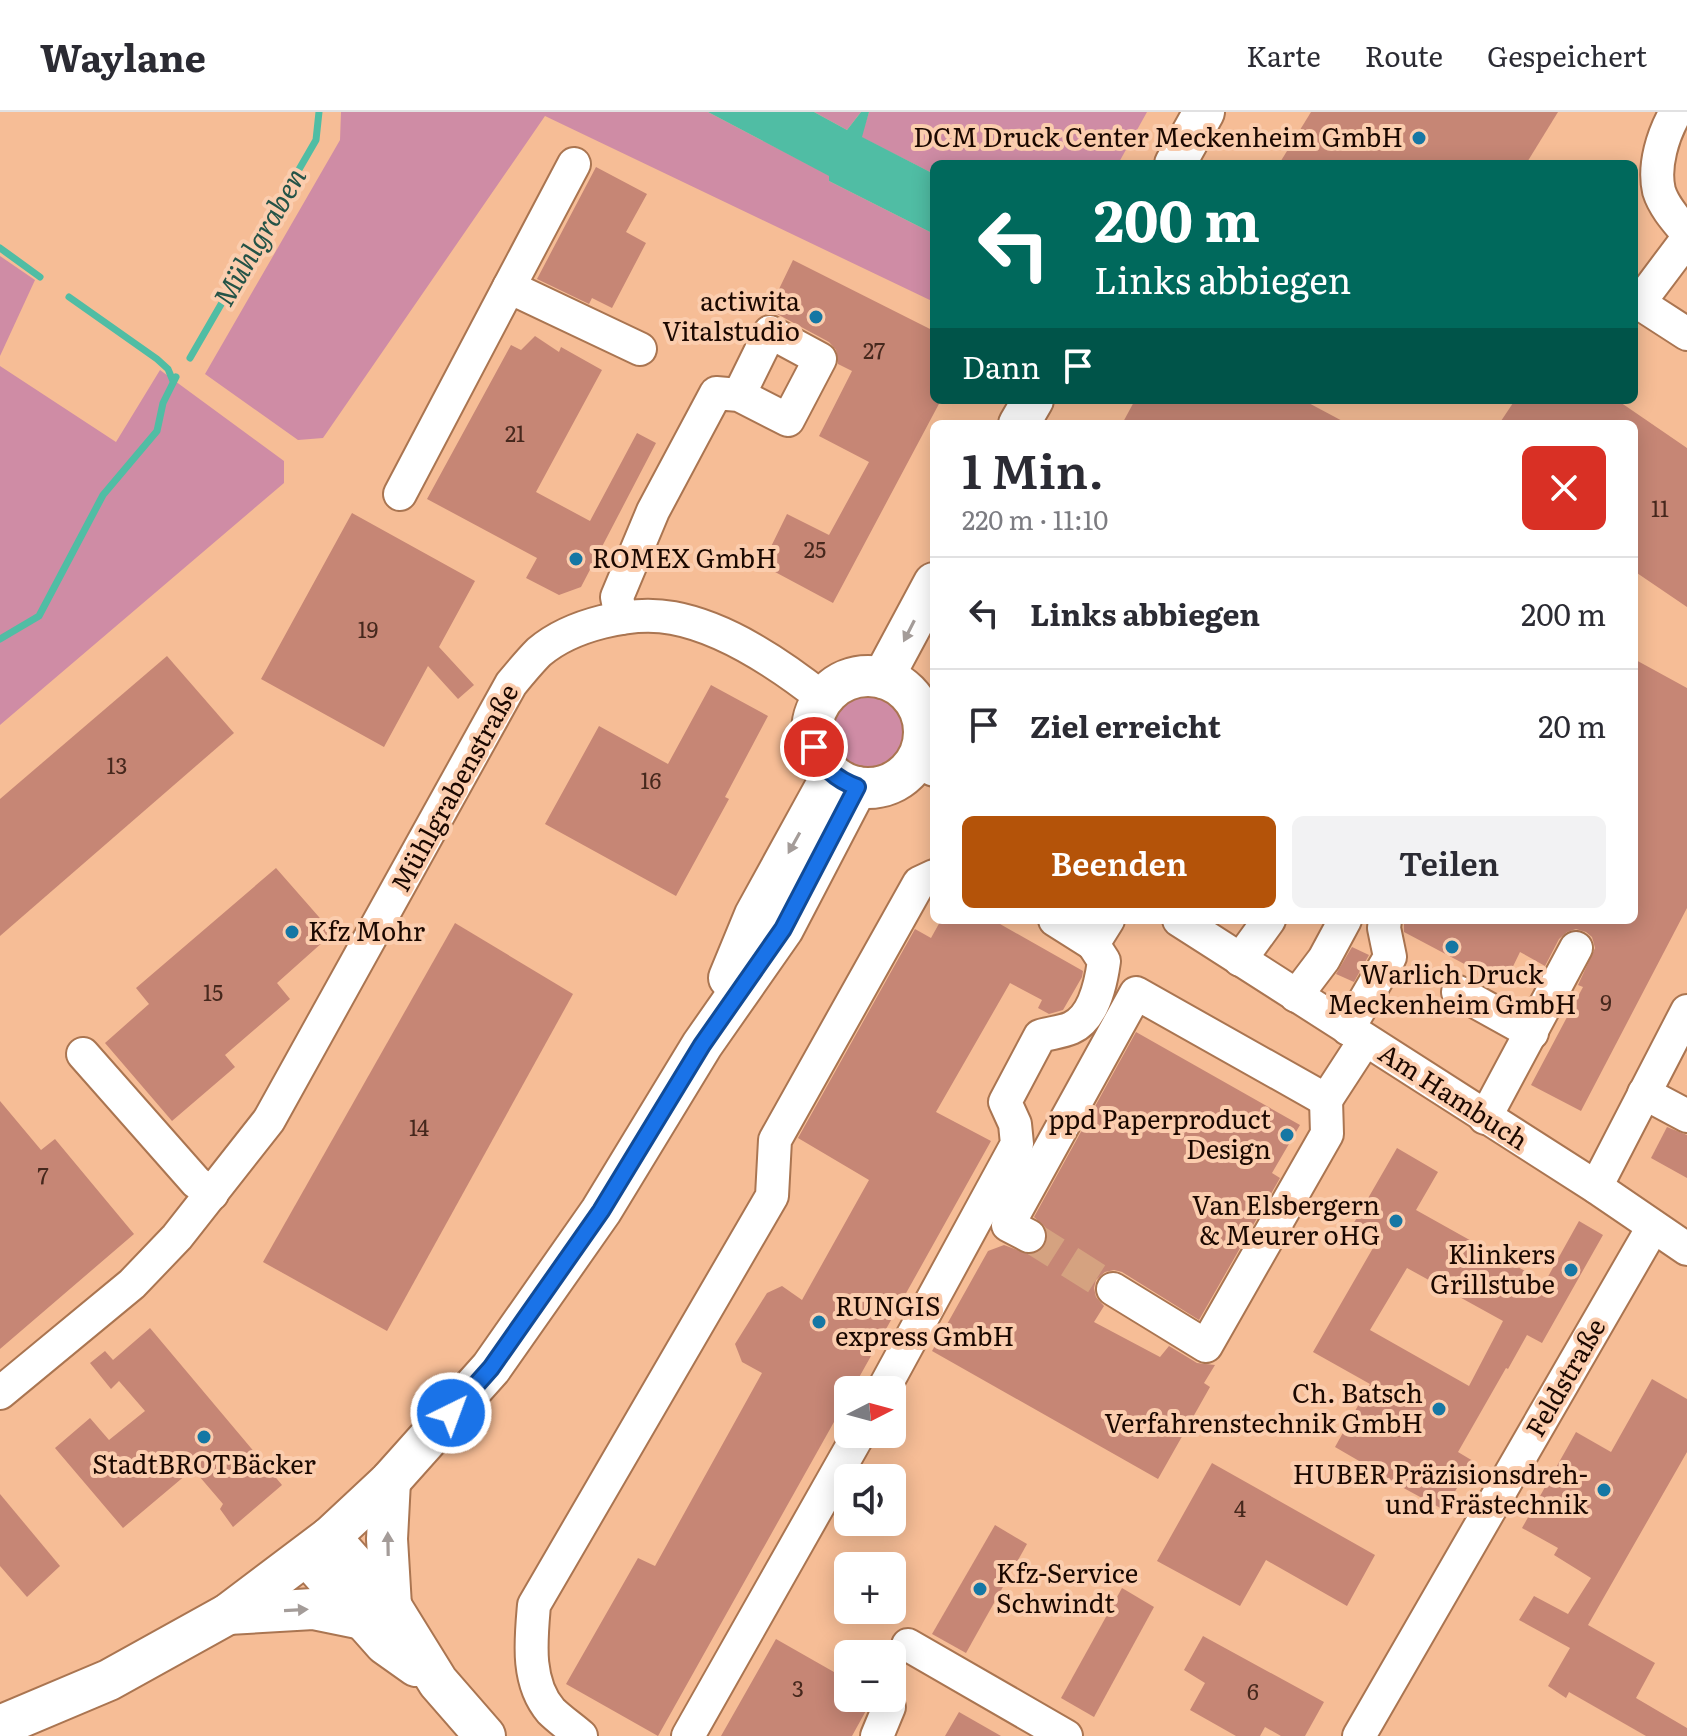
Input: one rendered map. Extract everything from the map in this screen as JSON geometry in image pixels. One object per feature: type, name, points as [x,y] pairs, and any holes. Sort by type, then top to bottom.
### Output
[{"type":"main road","points":[[1177,160],[1204,112]]},
{"type":"main road","points":[[897,687],[930,594]]},
{"type":"main road","points":[[897,687],[922,667],[930,651]]},
{"type":"main road","points":[[866,676],[897,687],[921,712],[925,766],[891,784],[874,788],[845,781],[821,762],[814,747],[812,730],[824,699],[835,687],[850,679],[866,676]]},
{"type":"main road","points":[[0,1726],[109,1680],[228,1614],[318,1547],[390,1481],[491,1368],[601,1211],[702,1045],[755,915],[845,781]]},
{"type":"main road","points":[[376,1613],[387,1539],[390,1481]]},
{"type":"main road","points":[[318,1547],[485,1736]]},
{"type":"main road","points":[[228,1614],[313,1609],[376,1613]]},
{"type":"street","points":[[1638,312],[1687,236],[1646,167],[1663,142],[1676,112]]},
{"type":"street","points":[[400,494],[574,164]]},
{"type":"street","points":[[509,287],[640,349]]},
{"type":"street","points":[[1638,314],[1687,334]]},
{"type":"street","points":[[621,618],[617,597],[667,485],[716,393],[739,395]]},
{"type":"street","name":"Mühlgrabenstraße","points":[[0,1393],[132,1284],[177,1237],[236,1165],[281,1101],[511,684],[542,650],[585,627],[621,618],[672,618],[737,643],[824,699]]},
{"type":"street","points":[[581,1736],[550,1709],[533,1674],[531,1638],[534,1605],[772,1196],[775,1140],[919,883],[930,878]]},
{"type":"street","points":[[891,1376],[1017,1144],[1015,1124],[1005,1102],[1040,1036],[1074,1027],[1085,1016],[1101,986],[1104,961],[1100,932],[1070,924]]},
{"type":"street","name":"Am Hambuch","points":[[1185,924],[1596,1187],[1687,1249]]},
{"type":"street","points":[[1240,960],[1266,924]]},
{"type":"street","points":[[1296,996],[1324,959],[1343,924]]},
{"type":"street","points":[[1113,1289],[1206,1346],[1327,1134],[1326,1100],[1390,957],[1384,924]]},
{"type":"street","points":[[1485,1118],[1576,948]]},
{"type":"street","points":[[1458,992],[1532,1033]]},
{"type":"street","points":[[1029,1236],[1008,1225],[1136,993],[1326,1100]]},
{"type":"street","points":[[1596,1187],[1687,1011]]},
{"type":"street","points":[[83,1054],[196,1182],[212,1194]]},
{"type":"street","points":[[1644,1093],[1687,1116]]},
{"type":"street","name":"Feldstraße","points":[[1359,1736],[1653,1227]]},
{"type":"street","points":[[688,1736],[851,1448]]},
{"type":"street","points":[[908,1645],[1066,1736]]},
{"type":"shaded area","points":[[341,112],[708,112],[830,176],[829,181],[930,232],[930,300],[545,116],[323,438],[298,440],[205,374],[340,140]]},
{"type":"shaded area","points":[[814,112],[861,112],[847,130]]},
{"type":"shaded area","points":[[869,112],[1147,112],[1120,160],[930,160],[930,172],[861,137]]},
{"type":"shaded area","points":[[0,256],[35,280],[0,356]]},
{"type":"shaded area","points":[[0,366],[116,442],[160,370],[284,461],[284,483],[0,725]]},
{"type":"shaded area","points":[[869,692],[884,695],[897,704],[906,717],[909,732],[906,747],[897,760],[884,769],[869,772],[854,769],[841,760],[832,747],[829,732],[832,717],[841,704],[854,695]]},
{"type":"water","points":[[708,112],[814,112],[847,130],[861,112],[869,112],[862,137],[930,172],[930,232],[829,181],[829,176]]},
{"type":"building","name":"DCM Druck Center Meckenheim GmbH","points":[[1311,112],[1558,112],[1528,160],[1281,160]]},
{"type":"building","points":[[596,167],[647,194],[626,232],[646,243],[612,308],[592,298],[589,304],[537,279]]},
{"type":"building","points":[[793,260],[930,329],[930,404],[939,404],[833,603],[762,565],[787,514],[829,535],[869,462],[819,436],[852,371],[838,364],[836,350],[829,342],[779,315],[767,314]]},
{"type":"building","points":[[535,336],[559,352],[561,347],[602,370],[536,492],[590,521],[637,433],[656,443],[581,587],[559,595],[526,578],[537,558],[427,499],[511,345],[521,350]]},
{"type":"building","points":[[1133,404],[1310,404],[1340,420],[1124,420]]},
{"type":"building","points":[[1512,404],[1623,404],[1687,448],[1687,607],[1638,574],[1638,420],[1502,420]]},
{"type":"building","points":[[352,513],[475,581],[439,647],[474,685],[458,699],[428,666],[384,747],[261,679]]},
{"type":"building","points":[[167,656],[234,733],[0,936],[0,799]]},
{"type":"building","points":[[1638,661],[1687,688],[1687,908],[1581,1111],[1531,1085],[1583,987],[1578,985],[1595,948],[1592,937],[1576,929],[1567,932],[1559,939],[1545,966],[1520,952],[1504,985],[1404,932],[1404,924],[1638,924]]},
{"type":"building","points":[[711,685],[768,716],[725,797],[729,799],[676,896],[545,824],[599,726],[668,764]]},
{"type":"building","points":[[276,868],[333,933],[277,983],[290,999],[225,1055],[235,1067],[172,1121],[105,1043],[149,1004],[136,988]]},
{"type":"building","points":[[455,923],[573,994],[387,1331],[263,1262]]},
{"type":"building","name":"RUNGIS express GmbH","points":[[939,924],[1000,924],[1083,971],[1082,977],[1063,1010],[1049,1014],[1038,1008],[1042,1000],[1010,983],[936,1112],[991,1141],[860,1376],[834,1376],[834,1422],[658,1736],[566,1684],[638,1558],[655,1566],[762,1373],[742,1362],[735,1344],[767,1293],[782,1286],[802,1300],[869,1180],[798,1138],[915,929],[931,938]]},
{"type":"building","points":[[1352,947],[1369,955],[1354,982],[1336,974]]},
{"type":"building","points":[[1136,1032],[1300,1125],[1272,1173],[1280,1178],[1199,1320],[1122,1272],[1105,1272],[1096,1280],[1096,1297],[1104,1306],[1094,1322],[1160,1357],[1169,1346],[1197,1363],[1215,1365],[1204,1383],[1210,1387],[1158,1479],[932,1351],[988,1251],[1004,1245],[1031,1255],[1045,1245],[1048,1236],[1045,1227],[1034,1217]]},
{"type":"building","points":[[0,1101],[41,1150],[55,1139],[134,1234],[0,1349]]},
{"type":"building","points":[[1667,1127],[1687,1135],[1687,1178],[1651,1158]]},
{"type":"building","points":[[1397,1148],[1438,1172],[1416,1210],[1545,1282],[1579,1221],[1603,1235],[1542,1343],[1527,1335],[1506,1368],[1458,1452],[1473,1461],[1444,1510],[1335,1447],[1370,1384],[1313,1352],[1373,1248],[1348,1233]],"holes":[[[1407,1268],[1503,1321],[1469,1386],[1370,1330]]]},
{"type":"building","points":[[150,1328],[282,1485],[233,1527],[220,1509],[223,1504],[193,1469],[123,1528],[55,1448],[90,1418],[109,1440],[145,1411],[119,1381],[111,1389],[90,1363],[105,1351],[113,1360]]},
{"type":"building","name":"HUBER Präzisionsdreh- und Frästechnik","points":[[1652,1379],[1687,1399],[1687,1452],[1588,1625],[1655,1663],[1636,1698],[1687,1728],[1687,1736],[1646,1736],[1569,1692],[1566,1698],[1548,1686],[1570,1648],[1519,1620],[1534,1596],[1568,1614],[1591,1578],[1554,1555],[1558,1548],[1522,1528],[1576,1432],[1611,1452]]},
{"type":"building","points":[[1212,1463],[1375,1555],[1347,1606],[1266,1560],[1240,1606],[1157,1561]]},
{"type":"building","points":[[0,1494],[60,1566],[27,1597],[0,1566]]},
{"type":"building","name":"Kfz-Service Schwindt","points":[[995,1525],[1027,1544],[966,1653],[932,1634]]},
{"type":"building","points":[[1122,1588],[1154,1607],[1094,1717],[1061,1698]]},
{"type":"building","points":[[1203,1636],[1324,1702],[1305,1736],[1281,1736],[1265,1727],[1260,1736],[1236,1736],[1190,1710],[1205,1683],[1184,1670]]},
{"type":"building","points":[[776,1639],[834,1672],[834,1712],[865,1712],[852,1736],[721,1736]]},
{"type":"building","points":[[959,1712],[1001,1736],[945,1736]]},
{"type":"waterway","name":"Mühlgraben","points":[[190,358],[316,140],[319,112]]},
{"type":"waterway","points":[[0,248],[40,277]]},
{"type":"waterway","points":[[69,297],[157,359],[168,369],[173,381]]},
{"type":"waterway","name":"Mühlgraben","points":[[0,639],[39,616],[103,495],[157,431],[163,403],[176,377]]},
{"type":"tunnel","points":[[1029,1236],[1113,1289]]},
{"type":"place","name":"DCM Druck Center Meckenheim GmbH","points":[[1419,138]]},
{"type":"place","name":"actiwita Vitalstudio","points":[[816,317]]},
{"type":"place","name":"ROMEX GmbH","points":[[576,559]]},
{"type":"place","name":"Kfz Mohr","points":[[292,932]]},
{"type":"place","name":"Warlich Druck Meckenheim GmbH","points":[[1452,947]]},
{"type":"place","name":"ppd Paperproduct Design","points":[[1287,1135]]},
{"type":"place","name":"Van Elsbergern & Meurer oHG","points":[[1396,1221]]},
{"type":"place","name":"Klinkers Grillstube","points":[[1571,1270]]},
{"type":"place","name":"RUNGIS express GmbH","points":[[819,1322]]},
{"type":"place","name":"Ch. Batsch Verfahrenstechnik GmbH","points":[[1439,1409]]},
{"type":"place","name":"StadtBROTBäcker","points":[[204,1437]]},
{"type":"place","name":"HUBER Präzisionsdreh- und Frästechnik","points":[[1604,1490]]},
{"type":"place","name":"Kfz-Service Schwindt","points":[[980,1589]]},
{"type":"route","points":[[451,1413],[491,1368],[601,1211],[702,1045],[783,929],[857,787],[832,775],[814,747]]}]
